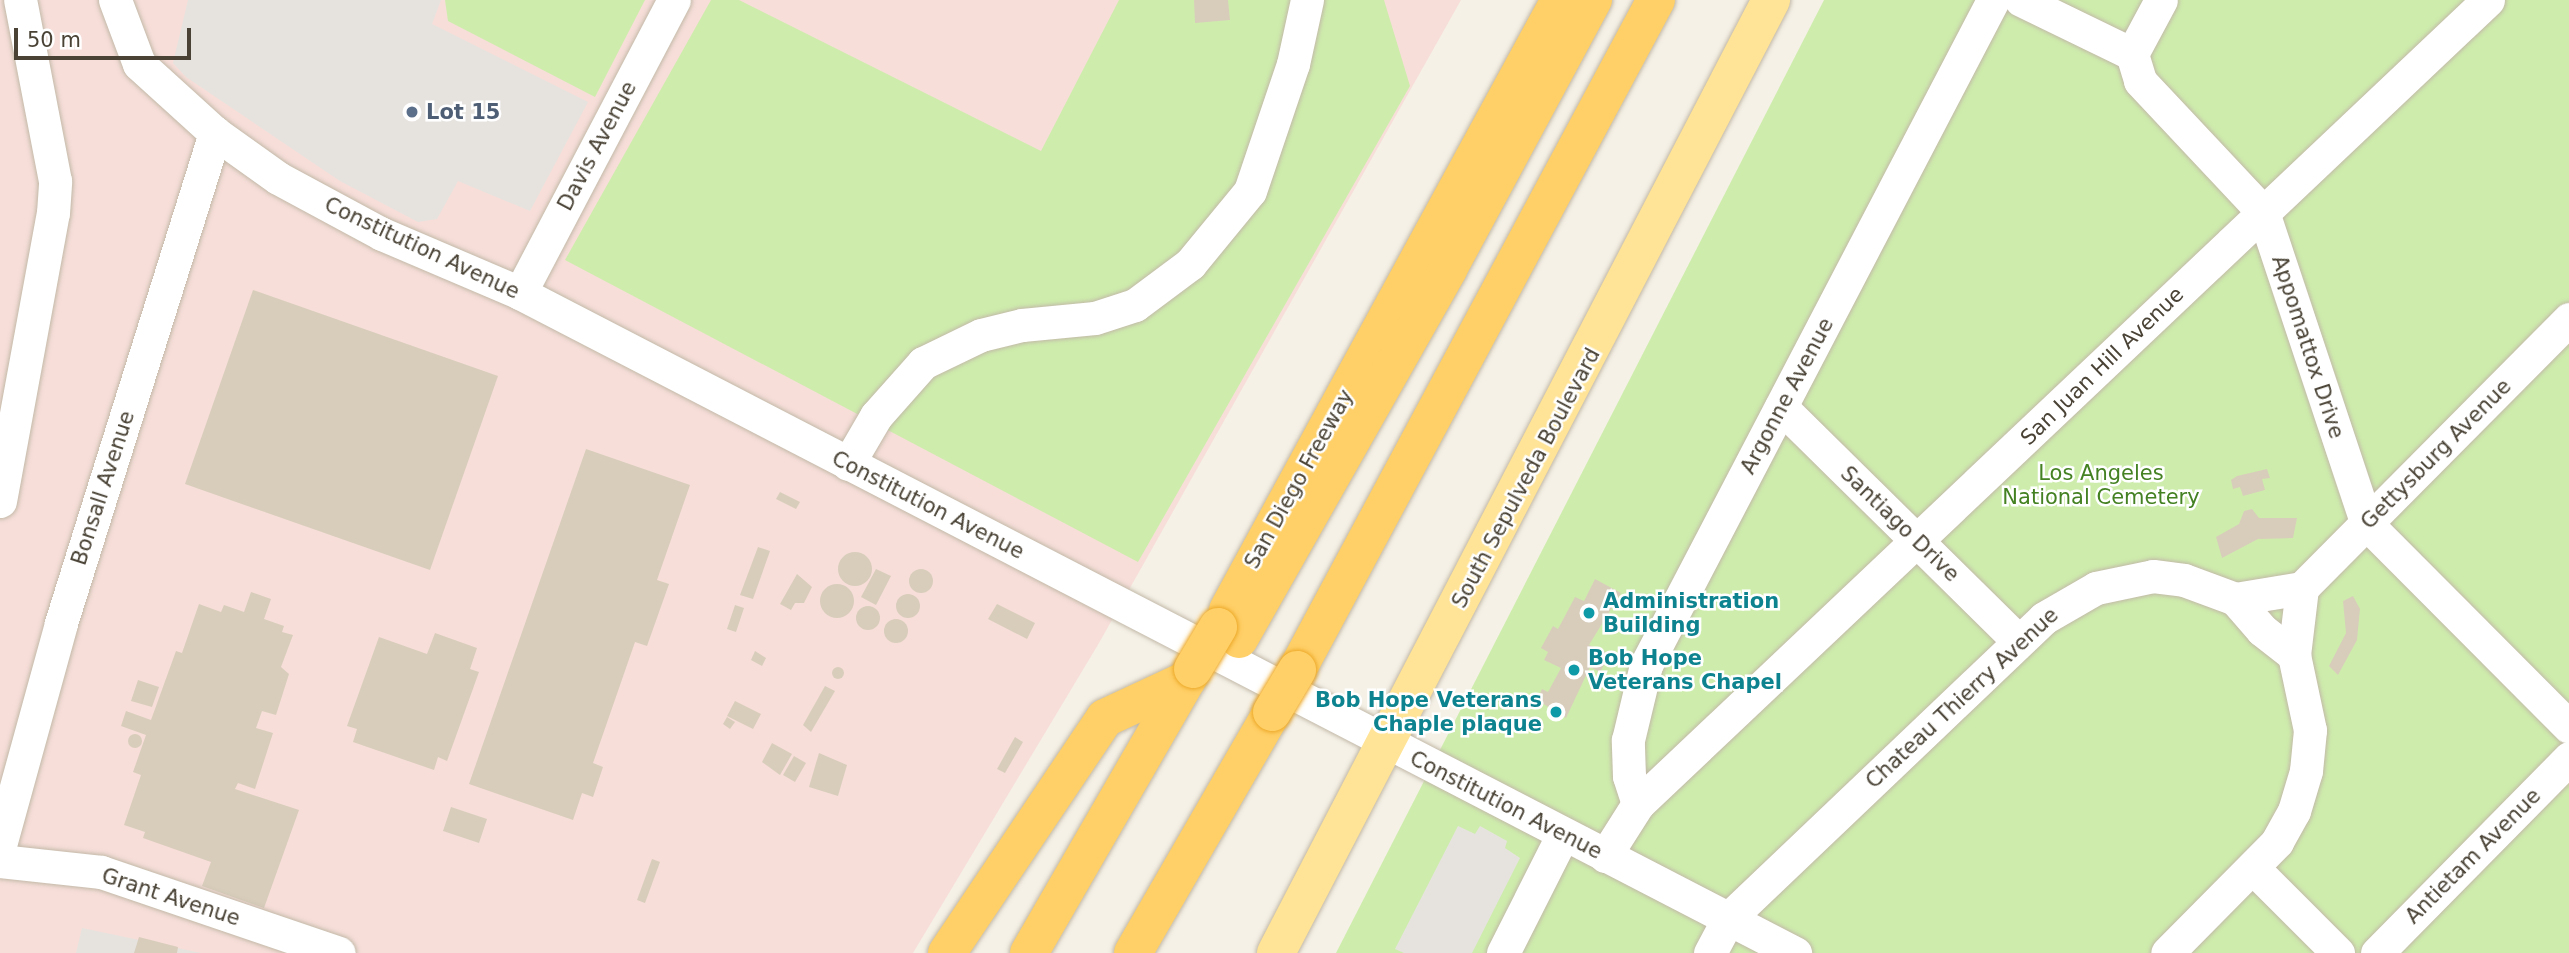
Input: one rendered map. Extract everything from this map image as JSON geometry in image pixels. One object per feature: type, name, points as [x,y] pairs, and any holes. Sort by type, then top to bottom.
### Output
[{"type":"highway","name":"San Diego Freeway","points":[[1029,953],[1199,677],[1229,633],[1560,0]]},
{"type":"highway","points":[[1229,633],[1402,353],[1593,0]]},
{"type":"highway","points":[[1133,953],[1297,670],[1656,0]]},
{"type":"highway","points":[[947,953],[1105,718],[1199,677]]},
{"type":"highway","points":[[1057,953],[1199,677]]},
{"type":"main road","name":"South Sepulveda Boulevard","points":[[1276,953],[1771,0]]},
{"type":"street","points":[[0,501],[53,213],[55,181],[20,0]]},
{"type":"street","name":"Constitution Avenue","points":[[115,0],[139,64],[215,134],[278,178],[329,206],[520,293],[1795,953]]},
{"type":"street","name":"Davis Avenue","points":[[520,293],[674,0]]},
{"type":"street","points":[[848,464],[876,416],[923,363],[981,335],[1022,325],[1095,317],[1135,305],[1190,264],[1250,191],[1293,64],[1307,0]]},
{"type":"street","name":"Argonne Avenue","points":[[1638,804],[1629,776],[1629,740],[1646,665],[1993,0]]},
{"type":"street","points":[[2021,0],[2132,54],[2161,0]]},
{"type":"street","name":"San Juan Hill Avenue","points":[[1605,856],[1638,804],[2488,0]]},
{"type":"street","name":"Appomattox Drive","points":[[2132,54],[2140,81],[2263,212],[2367,524],[2569,727]]},
{"type":"street","name":"Bonsall Avenue","points":[[0,845],[61,623],[215,134]]},
{"type":"street","name":"Gettysburg Avenue","points":[[2302,588],[2569,319]]},
{"type":"street","name":"Santiago Drive","points":[[1781,407],[2018,641]]},
{"type":"street","name":"Chateau Thierry Avenue","points":[[1710,953],[1728,919],[2018,641],[2067,601],[2126,581],[2153,576],[2184,580],[2235,599],[2262,630],[2294,655]]},
{"type":"street","points":[[2167,953],[2254,869],[2277,842],[2294,811],[2306,771],[2309,730],[2294,655],[2302,588],[2235,599]]},
{"type":"street","name":"Antietam Avenue","points":[[2377,953],[2569,758]]},
{"type":"street","points":[[1503,953],[1563,834]]},
{"type":"street","name":"Grant Avenue","points":[[0,861],[101,872],[338,953]]},
{"type":"street","points":[[2254,869],[2338,953]]},
{"type":"shaded area","points":[[0,0],[1461,0],[1099,643],[913,953],[0,953]]},
{"type":"shaded area","name":"Lot 15","points":[[188,0],[441,0],[432,24],[588,102],[530,211],[458,181],[437,219],[418,222],[340,181],[186,77],[173,63]]},
{"type":"shaded area","points":[[1458,826],[1475,834],[1480,826],[1507,841],[1505,848],[1520,858],[1472,953],[1404,953],[1395,949]]},
{"type":"shaded area","points":[[82,928],[201,953],[76,953]]},
{"type":"green space","points":[[445,0],[645,0],[595,97],[448,21]]},
{"type":"green space","points":[[711,0],[739,0],[1041,151],[1119,0],[1384,0],[1410,86],[1138,562],[565,260]]},
{"type":"green space","name":"Los Angeles National Cemetery","points":[[1824,0],[2569,0],[2569,953],[1336,953]]},
{"type":"building","points":[[1194,0],[1228,0],[1230,20],[1195,23]]},
{"type":"building","points":[[253,290],[498,376],[430,570],[185,484]]},
{"type":"building","points":[[586,449],[690,485],[657,580],[669,584],[647,646],[635,642],[593,763],[603,767],[593,797],[582,793],[573,820],[469,784]]},
{"type":"building","points":[[2267,469],[2270,478],[2262,479],[2265,490],[2243,496],[2240,487],[2233,489],[2231,480],[2237,476]]},
{"type":"building","points":[[780,492],[800,502],[796,509],[776,499]]},
{"type":"building","points":[[2252,509],[2259,518],[2297,518],[2293,538],[2258,539],[2222,558],[2216,537],[2239,524],[2244,511]]},
{"type":"building","points":[[758,547],[770,551],[753,599],[740,595]]},
{"type":"building","points":[[855,552],[867,557],[872,569],[867,581],[855,586],[843,581],[838,569],[843,557]]},
{"type":"building","points":[[876,569],[891,576],[876,605],[861,597]]},
{"type":"building","points":[[921,569],[932,576],[933,581],[926,592],[921,593],[910,586],[909,581],[916,570]]},
{"type":"building","points":[[797,574],[812,587],[804,603],[795,603],[791,610],[780,604]]},
{"type":"building","name":"Bob Hope Veterans Chapel","points":[[1595,579],[1621,593],[1589,645],[1610,654],[1600,672],[1590,667],[1566,718],[1537,700],[1542,689],[1548,692],[1561,668],[1544,660],[1548,652],[1541,648],[1553,626],[1558,629],[1575,597],[1584,601]]},
{"type":"building","points":[[837,584],[849,589],[854,601],[849,613],[837,618],[825,613],[820,601],[825,589]]},
{"type":"building","points":[[251,592],[271,599],[264,619],[284,626],[282,632],[293,635],[281,667],[289,674],[276,715],[262,711],[256,728],[273,733],[255,789],[238,783],[235,789],[299,810],[264,908],[202,886],[211,862],[143,838],[145,832],[124,825],[141,775],[133,772],[146,735],[121,726],[126,711],[151,720],[176,651],[182,653],[199,604],[221,612],[224,605],[244,612]]},
{"type":"building","points":[[908,594],[917,597],[920,606],[917,615],[908,618],[899,615],[896,606],[899,597]]},
{"type":"building","points":[[2353,596],[2360,609],[2357,640],[2338,675],[2329,666],[2346,633],[2343,601]]},
{"type":"building","points":[[997,604],[1035,623],[1027,639],[988,619]]},
{"type":"building","points":[[735,605],[744,608],[736,632],[727,629]]},
{"type":"building","points":[[868,606],[876,610],[880,618],[876,626],[868,630],[860,626],[856,618],[860,610]]},
{"type":"building","points":[[896,619],[904,623],[908,631],[904,639],[896,643],[888,639],[884,631],[888,623]]},
{"type":"building","points":[[435,633],[477,648],[470,669],[479,672],[447,761],[438,757],[434,770],[353,742],[357,729],[347,726],[379,637],[427,654]]},
{"type":"building","points":[[755,651],[766,658],[762,666],[751,660]]},
{"type":"building","points":[[838,667],[844,673],[838,679],[832,673]]},
{"type":"building","points":[[138,680],[159,687],[152,707],[131,701]]},
{"type":"building","points":[[825,686],[835,691],[811,732],[803,725]]},
{"type":"building","points":[[735,701],[761,714],[753,729],[727,716]]},
{"type":"building","points":[[727,717],[735,722],[730,729],[723,724]]},
{"type":"building","points":[[135,734],[140,736],[140,746],[135,748],[130,746],[128,741],[130,736]]},
{"type":"building","points":[[1015,737],[1023,742],[1005,773],[997,769]]},
{"type":"building","points":[[772,743],[792,754],[780,775],[762,762]]},
{"type":"building","points":[[819,753],[847,765],[838,796],[809,787]]},
{"type":"building","points":[[794,756],[806,763],[795,782],[783,775]]},
{"type":"building","points":[[451,807],[487,819],[479,843],[443,831]]},
{"type":"building","points":[[652,859],[660,862],[645,903],[637,900]]},
{"type":"building","points":[[139,937],[178,947],[177,953],[134,953]]},
{"type":"place","name":"Lot 15","points":[[412,112]]},
{"type":"place","name":"Administration Building","points":[[1589,613]]},
{"type":"place","name":"Bob Hope Veterans Chapel","points":[[1574,670]]},
{"type":"place","name":"Bob Hope Veterans Chaple plaque","points":[[1556,712]]}]
